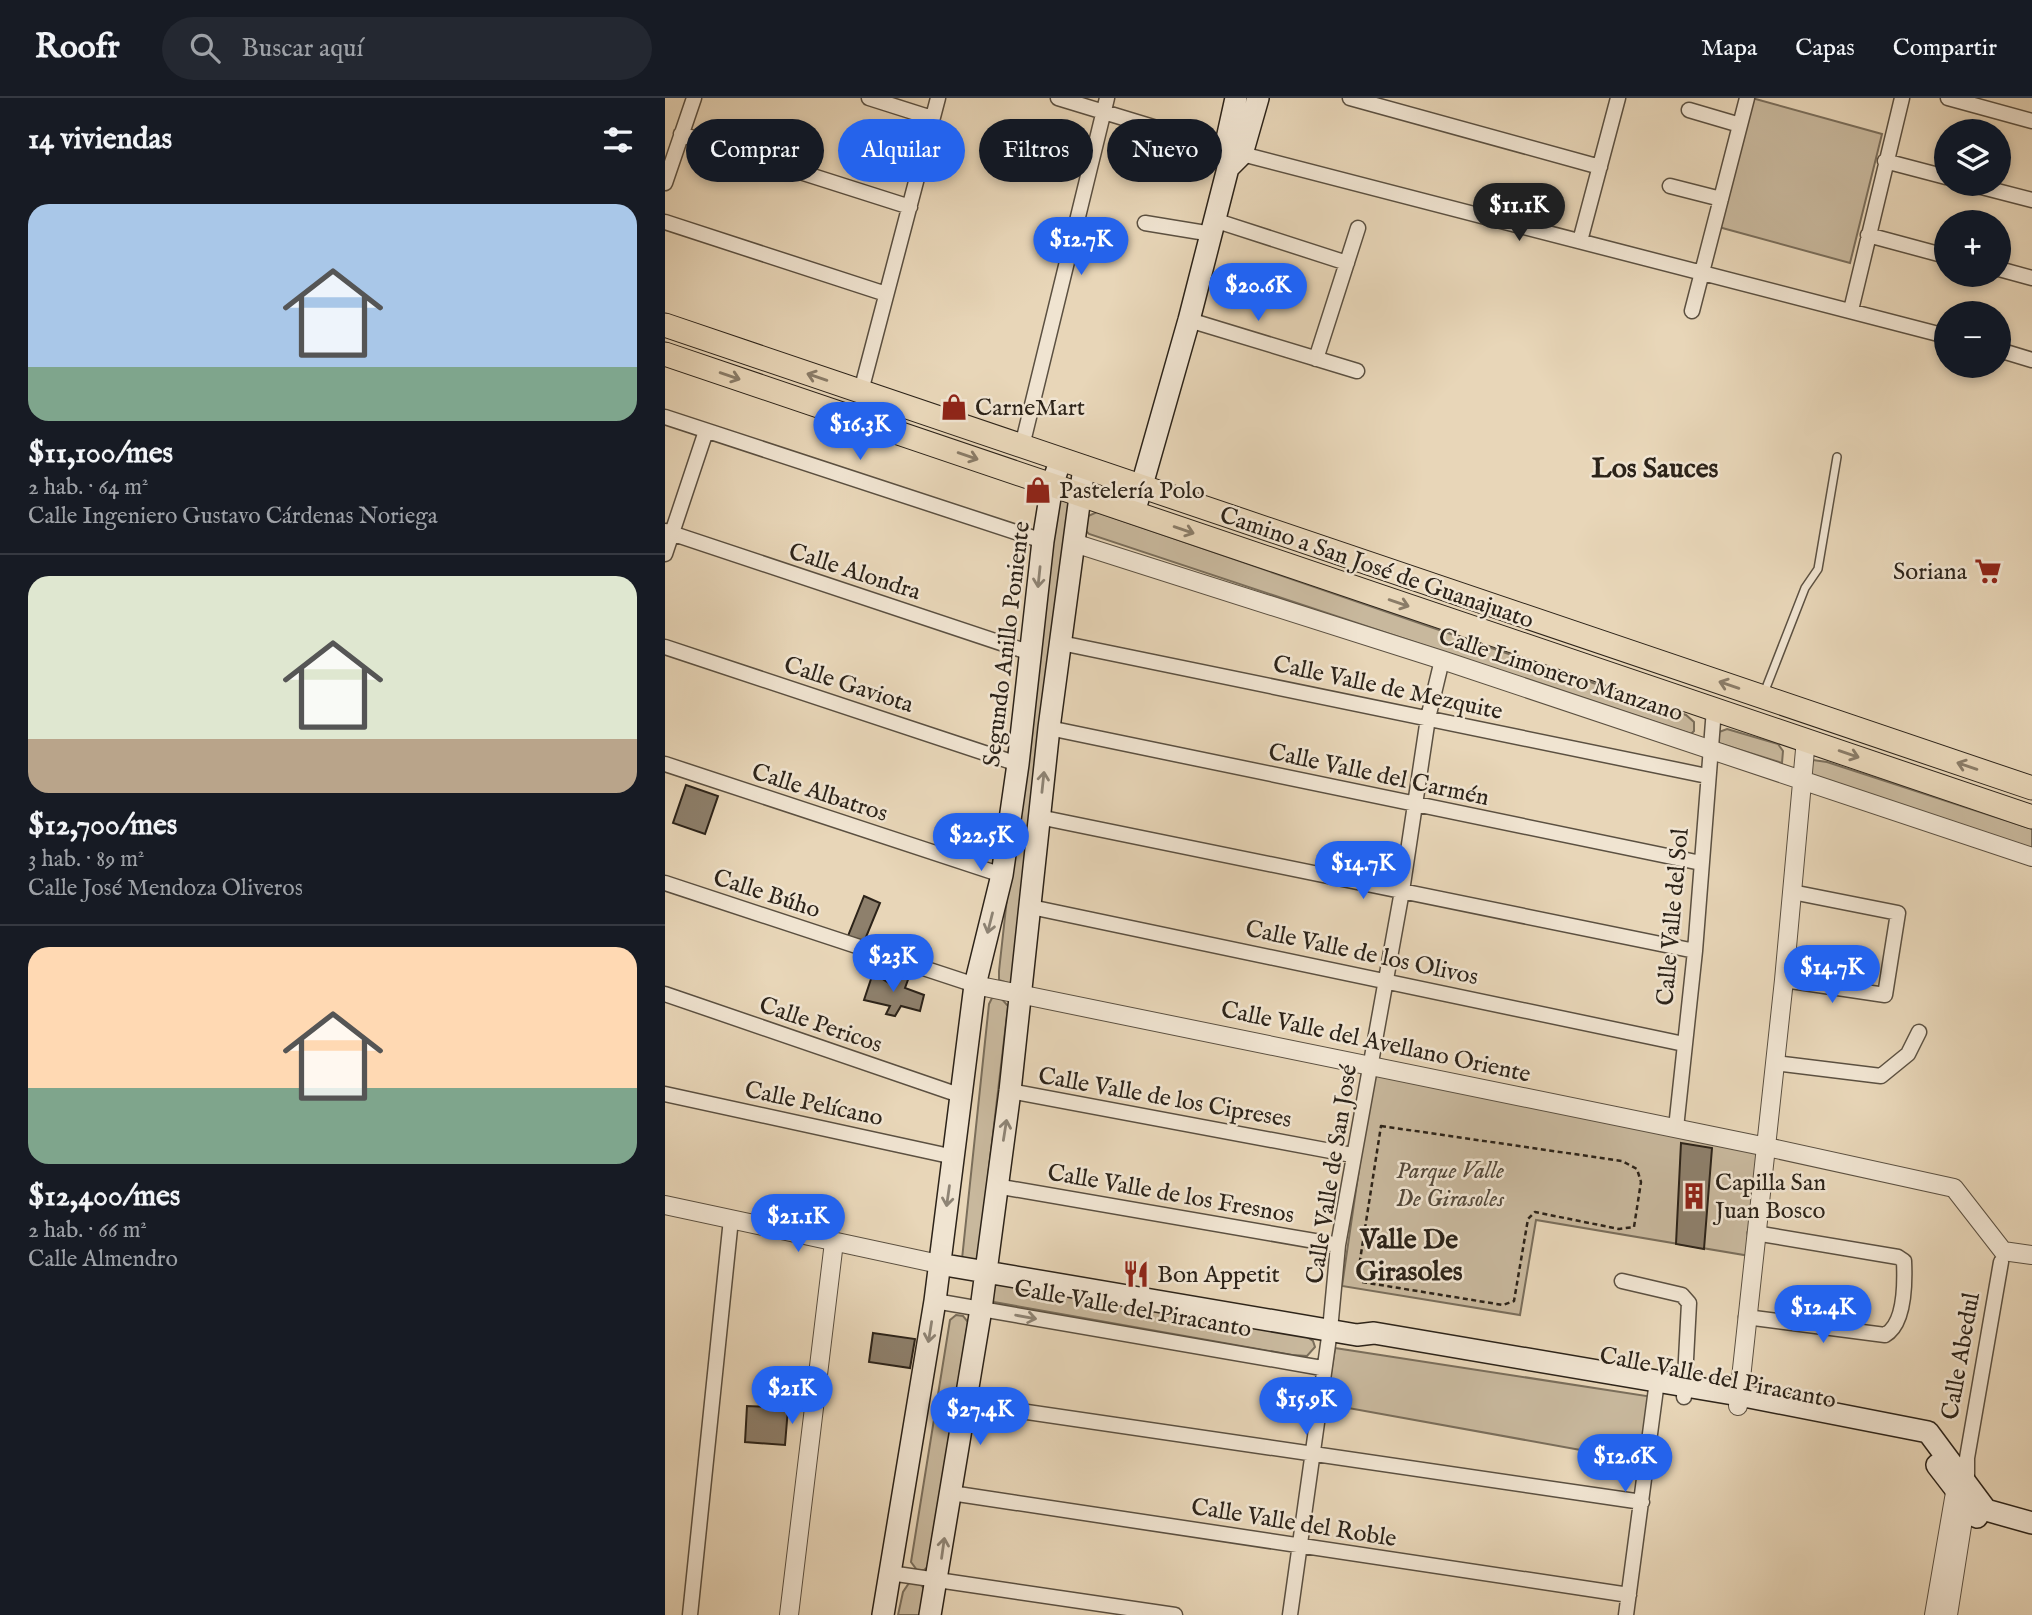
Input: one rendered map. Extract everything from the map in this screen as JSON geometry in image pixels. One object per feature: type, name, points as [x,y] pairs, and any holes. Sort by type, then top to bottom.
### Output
[{"type":"main road","points":[[1232,157],[1236,98]]},
{"type":"main road","points":[[1134,513],[1232,157],[1258,98]]},
{"type":"main road","name":"Camino a San José de Guanajuato","points":[[665,325],[2032,788]]},
{"type":"main road","name":"Camino a San José de Guanajuato","points":[[665,354],[2032,817]]},
{"type":"main road","name":"Segundo Anillo Poniente","points":[[883,1615],[935,1301],[975,985],[1002,875],[1018,764],[1043,541],[1052,485],[1061,459]]},
{"type":"main road","points":[[930,1615],[938,1580],[981,1309],[1010,1091],[1049,728],[1078,494],[1084,467]]},
{"type":"main road","name":"Calle Valle del Piracanto","points":[[939,1264],[1357,1335],[1374,1333],[1655,1386],[1928,1432],[1986,1510],[2032,1523]]},
{"type":"main road","name":"Calle Valle del Piracanto","points":[[1963,1481],[1980,1521],[2032,1535]]},
{"type":"street","points":[[665,183],[694,98]]},
{"type":"street","points":[[869,98],[933,118]]},
{"type":"street","points":[[860,391],[938,98]]},
{"type":"street","points":[[1058,98],[1105,105],[1232,157],[1580,241],[1934,333]]},
{"type":"street","points":[[1350,98],[1600,167]]},
{"type":"street","points":[[1580,241],[1618,98]]},
{"type":"street","points":[[1692,311],[1747,98]]},
{"type":"street","points":[[1851,310],[1902,98]]},
{"type":"street","points":[[1948,98],[2032,121]]},
{"type":"street","points":[[1022,446],[1105,105]]},
{"type":"street","points":[[1689,110],[1740,125]]},
{"type":"street","points":[[681,134],[910,206]]},
{"type":"street","points":[[1885,161],[1934,174]]},
{"type":"street","points":[[1670,186],[1721,199]]},
{"type":"street","points":[[2011,195],[2032,201]]},
{"type":"street","points":[[665,222],[886,294]]},
{"type":"street","points":[[1145,223],[1213,227],[1347,263]]},
{"type":"street","points":[[1315,359],[1358,228]]},
{"type":"street","points":[[1868,235],[1934,253]]},
{"type":"street","points":[[2011,272],[2032,278]]},
{"type":"street","points":[[1189,320],[1357,371]]},
{"type":"street","points":[[2011,353],[2032,359]]},
{"type":"street","points":[[665,417],[1043,541]]},
{"type":"street","points":[[665,554],[669,533],[706,431]]},
{"type":"street","name":"Calle Alondra","points":[[669,533],[1031,653]]},
{"type":"street","name":"Calle Limonero Manzano","points":[[1074,543],[1442,660],[2032,857]]},
{"type":"street","name":"Calle Valle de Mezquite","points":[[1061,643],[1707,776]]},
{"type":"street","name":"Calle Gaviota","points":[[665,647],[1018,764]]},
{"type":"street","name":"Calle Valle de San José","points":[[1290,1615],[1314,1455],[1338,1245],[1402,891],[1428,718],[1442,660]]},
{"type":"street","name":"Calle Valle del Sol","points":[[1676,1128],[1695,951],[1714,709]]},
{"type":"street","name":"Calle Valle del Carmén","points":[[1049,728],[1700,863]]},
{"type":"street","points":[[1739,1400],[1793,892],[1806,740]]},
{"type":"street","name":"Calle Albatros","points":[[665,764],[1002,875]]},
{"type":"street","points":[[1039,817],[1695,951]]},
{"type":"street","name":"Calle Búho","points":[[665,883],[975,985]]},
{"type":"street","points":[[1784,979],[1885,995],[1898,913],[1793,892]]},
{"type":"street","name":"Calle Valle de los Olivos","points":[[1031,907],[1683,1044]]},
{"type":"street","name":"Calle Valle del Avellano Oriente","points":[[975,985],[1676,1128],[1954,1188],[2002,1257]]},
{"type":"street","name":"Calle Pericos","points":[[665,994],[962,1096]]},
{"type":"street","points":[[1775,1063],[1881,1076],[1908,1054],[1919,1032]]},
{"type":"street","name":"Calle Valle de los Cipreses","points":[[1010,1091],[1353,1155]]},
{"type":"street","name":"Calle Pelícano","points":[[665,1094],[954,1157]]},
{"type":"street","name":"Calle Valle de los Fresnos","points":[[996,1186],[1338,1245]]},
{"type":"street","points":[[665,1205],[939,1264]]},
{"type":"street","points":[[689,1615],[731,1219]]},
{"type":"street","points":[[1746,1317],[1885,1335],[1893,1331],[1898,1321],[1904,1261],[1898,1257],[1755,1233]]},
{"type":"street","points":[[789,1615],[834,1242]]},
{"type":"street","points":[[2002,1257],[2032,1255]]},
{"type":"street","name":"Calle Abedul","points":[[1934,1615],[1963,1481],[2002,1257]]},
{"type":"street","points":[[1622,1281],[1682,1294],[1689,1303],[1684,1391]]},
{"type":"street","name":"Calle Valle del Piracanto","points":[[935,1301],[1322,1368]]},
{"type":"street","points":[[1626,1615],[1655,1386]]},
{"type":"street","points":[[966,1403],[1642,1502]]},
{"type":"street","name":"Calle Abedul","points":[[1948,1615],[1963,1481]]},
{"type":"street","name":"Calle Valle del Roble","points":[[951,1493],[1629,1595]]},
{"type":"street","points":[[890,1573],[1175,1615]]},
{"type":"lane","points":[[1762,697],[1805,588],[1818,569],[1837,457]]},
{"type":"path","points":[[1381,1126],[1622,1161],[1637,1169],[1641,1182],[1634,1227],[1619,1229],[1535,1212],[1528,1219],[1514,1301],[1503,1306],[1362,1282],[1358,1273],[1381,1126]]},
{"type":"green space","points":[[1752,98],[1882,134],[1850,263],[1715,226]]},
{"type":"green space","points":[[1057,498],[1072,503],[1014,985],[999,980],[999,971],[1048,526]]},
{"type":"green space","points":[[1097,512],[1686,715],[1694,722],[1694,731],[1691,734],[1089,534],[1084,529],[1086,517]]},
{"type":"green space","points":[[1727,729],[1778,744],[1783,751],[1782,763],[1718,743],[1719,732]]},
{"type":"green space","points":[[1813,760],[1827,762],[2032,829],[2032,849],[1807,774],[1806,766]]},
{"type":"green space","points":[[1000,997],[1008,1006],[979,1253],[977,1260],[962,1259],[989,1004],[992,998]]},
{"type":"green space","name":"Parque Valle De Girasoles","points":[[1373,1073],[1762,1149],[1750,1256],[1536,1220],[1520,1315],[1342,1286]]},
{"type":"green space","points":[[990,1280],[1301,1333],[1313,1341],[1315,1347],[1307,1356],[1292,1355],[994,1302],[988,1295]]},
{"type":"green space","points":[[956,1315],[963,1316],[968,1322],[930,1565],[924,1570],[917,1570],[911,1562],[950,1320]]},
{"type":"green space","points":[[1335,1348],[1653,1397],[1647,1462],[1326,1404]]},
{"type":"green space","points":[[919,1582],[925,1590],[920,1615],[898,1615],[903,1592],[909,1583]]},
{"type":"building","points":[[686,785],[718,796],[705,834],[673,823]]},
{"type":"building","points":[[864,896],[880,903],[864,942],[848,936]]},
{"type":"building","points":[[873,973],[889,983],[894,973],[909,977],[905,988],[924,995],[920,1011],[901,1006],[895,1016],[886,1014],[890,1006],[864,1000]]},
{"type":"building","name":"Capilla San Juan Bosco","points":[[1681,1143],[1712,1148],[1704,1249],[1676,1244]]},
{"type":"building","points":[[873,1333],[915,1339],[910,1368],[869,1362]]},
{"type":"building","points":[[747,1406],[788,1408],[785,1445],[745,1442]]},
{"type":"place","name":"CarneMart","points":[[954,407]]},
{"type":"place","name":"Pastelería Polo","points":[[1038,490]]},
{"type":"place","name":"Soriana","points":[[1988,571]]},
{"type":"place","name":"Capilla San Juan Bosco","points":[[1694,1196]]},
{"type":"place","name":"Bon Appetit","points":[[1136,1274]]},
{"type":"district","name":"Los Sauces","points":[[1655,467]]},
{"type":"district","name":"Valle De Girasoles","points":[[1409,1254]]}]
